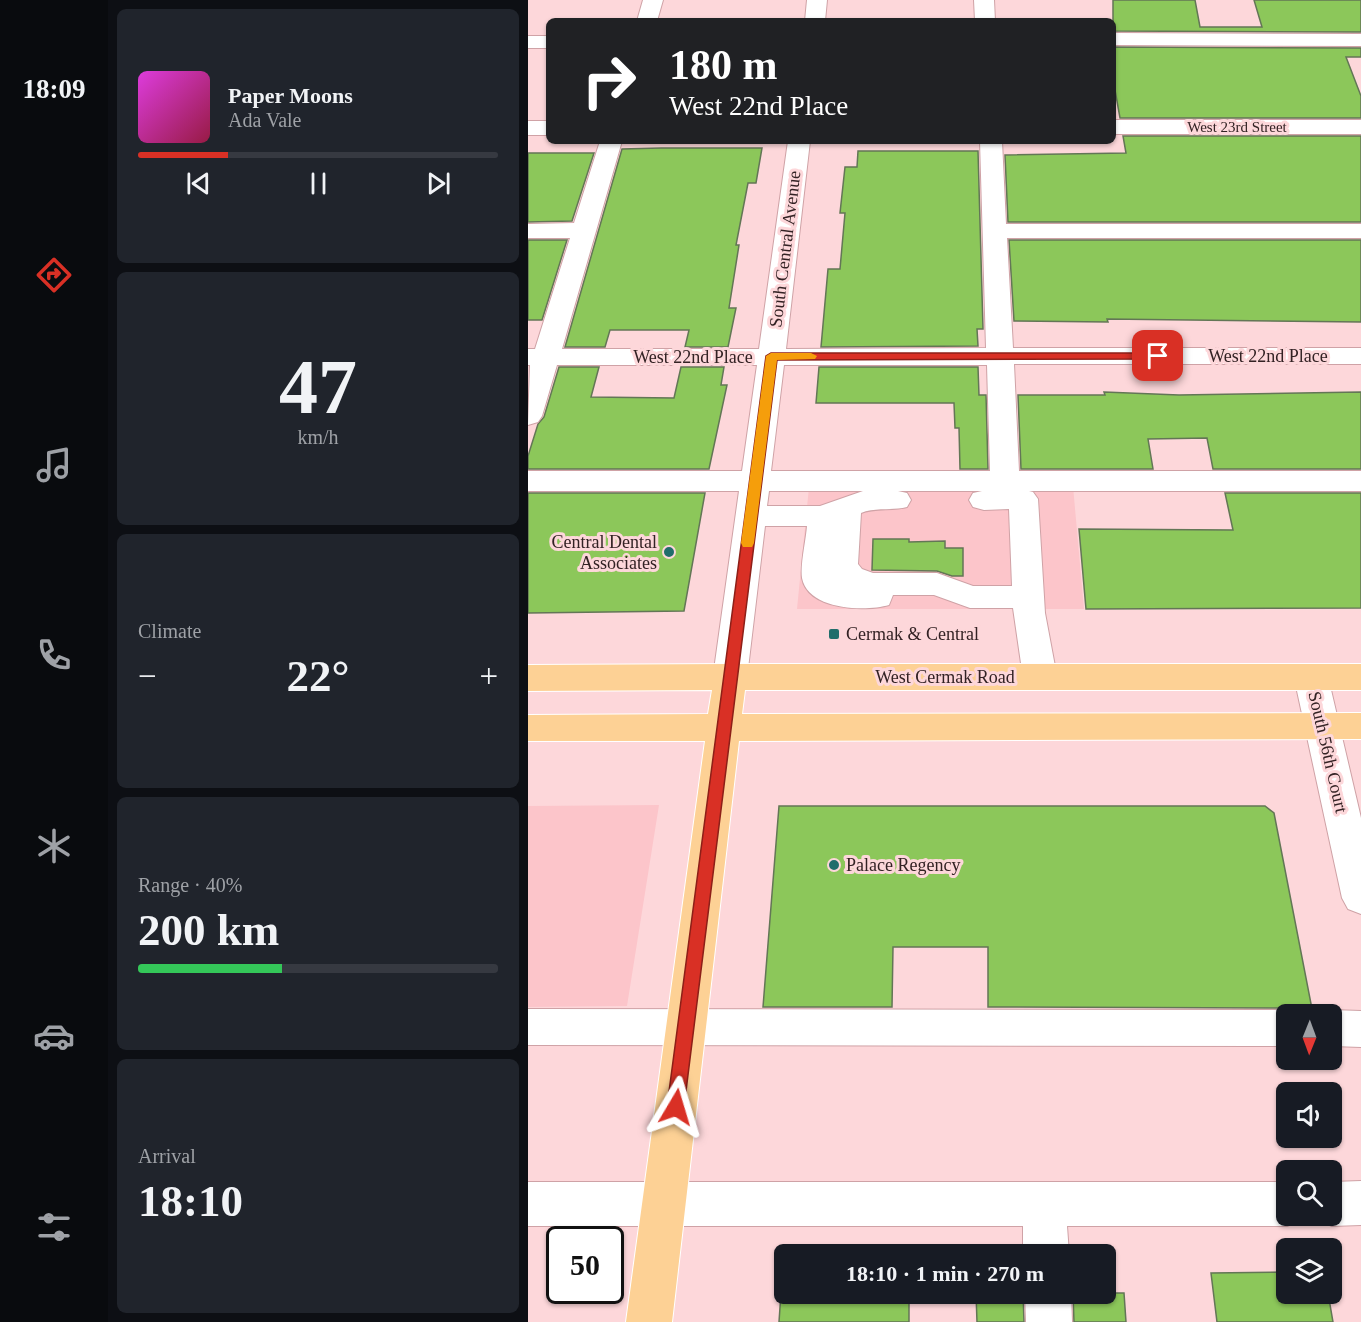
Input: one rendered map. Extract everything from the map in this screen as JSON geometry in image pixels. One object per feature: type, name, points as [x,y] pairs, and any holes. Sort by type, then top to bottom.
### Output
[{"type":"main road","name":"South Central Avenue","points":[[649,1322],[730,677]]},
{"type":"main road","name":"West Cermak Road","points":[[528,678],[1361,677]]},
{"type":"main road","points":[[528,728],[1361,726]]},
{"type":"street","points":[[648,18],[653,0]]},
{"type":"street","points":[[815,18],[817,0]]},
{"type":"street","points":[[984,0],[985,18]]},
{"type":"street","points":[[1116,39],[1361,40]]},
{"type":"street","points":[[528,42],[546,42]]},
{"type":"street","name":"West 23rd Street","points":[[1116,127],[1361,127]]},
{"type":"street","points":[[528,128],[546,128]]},
{"type":"street","points":[[528,416],[537,357],[584,230],[610,144]]},
{"type":"street","name":"South Central Avenue","points":[[730,677],[799,144]]},
{"type":"street","points":[[991,144],[1005,481]]},
{"type":"street","points":[[528,231],[584,230]]},
{"type":"street","points":[[994,231],[1361,231]]},
{"type":"street","name":"West 22nd Place","points":[[537,357],[1361,356]]},
{"type":"street","points":[[528,481],[1361,481]]},
{"type":"street","points":[[751,516],[834,512],[865,500],[1023,500],[1028,597],[1040,677]]},
{"type":"street","points":[[834,512],[818,579],[827,591],[848,597],[1028,597]]},
{"type":"street","name":"South 56th Court","points":[[1311,677],[1361,898]]},
{"type":"street","points":[[528,1027],[1276,1028]]},
{"type":"street","points":[[1342,1028],[1361,1029]]},
{"type":"street","points":[[1342,1204],[1361,1203]]},
{"type":"street","points":[[528,1204],[1276,1204]]},
{"type":"street","points":[[1044,1205],[1046,1244]]},
{"type":"street","points":[[1048,1304],[1049,1322]]},
{"type":"shaded area","points":[[1073,486],[1084,609],[797,609],[809,487]]},
{"type":"shaded area","points":[[659,805],[627,1006],[528,1007],[528,806]]},
{"type":"building","points":[[1113,0],[1195,0],[1200,27],[1262,27],[1254,0],[1361,0],[1361,32],[1116,31],[1116,18],[1113,18]]},
{"type":"building","points":[[1116,47],[1361,48],[1361,57],[1346,57],[1361,96],[1361,118],[1120,118],[1116,96]]},
{"type":"building","points":[[1123,136],[1361,136],[1361,222],[1008,222],[1005,155],[1126,153]]},
{"type":"building","points":[[762,148],[756,183],[748,183],[736,245],[739,245],[729,308],[736,308],[728,347],[685,347],[689,330],[610,330],[605,347],[565,347],[622,149]]},
{"type":"building","points":[[858,151],[978,151],[983,329],[977,329],[978,346],[821,347],[828,269],[840,269],[845,213],[840,213],[845,167],[857,167]]},
{"type":"building","points":[[528,153],[594,153],[572,221],[528,222]]},
{"type":"building","points":[[528,240],[567,240],[542,320],[528,320]]},
{"type":"building","points":[[1009,240],[1361,240],[1361,322],[1107,319],[1108,322],[1014,321]]},
{"type":"building","points":[[559,367],[599,367],[591,397],[674,398],[681,367],[724,367],[721,385],[727,385],[709,469],[528,469],[528,456],[538,424],[544,417]]},
{"type":"building","points":[[819,367],[978,367],[979,395],[986,395],[988,469],[960,469],[959,428],[955,428],[954,403],[816,403]]},
{"type":"building","points":[[1104,392],[1179,395],[1361,392],[1361,469],[1213,469],[1207,438],[1148,439],[1153,469],[1021,469],[1018,395],[1105,395]]},
{"type":"building","points":[[528,493],[705,493],[684,611],[528,613]]},
{"type":"building","points":[[1225,493],[1361,493],[1361,608],[1086,609],[1079,529],[1233,530]]},
{"type":"building","points":[[873,539],[909,539],[909,542],[945,541],[945,548],[963,548],[963,576],[952,576],[937,571],[872,570]]},
{"type":"building","points":[[779,806],[1265,806],[1274,813],[1311,1004],[1276,1004],[1276,1008],[988,1007],[988,947],[893,947],[892,1007],[763,1007]]},
{"type":"building","points":[[1276,1272],[1276,1304],[1330,1304],[1333,1322],[1217,1322],[1211,1273]]},
{"type":"building","points":[[1116,1293],[1124,1293],[1126,1322],[1074,1322],[1073,1304],[1116,1304]]},
{"type":"building","points":[[780,1304],[909,1304],[909,1322],[779,1322]]},
{"type":"building","points":[[976,1304],[1023,1304],[1024,1322],[977,1322]]},
{"type":"slow traffic","points":[[747,543],[771,356],[811,356]]},
{"type":"place","name":"Central Dental Associates","points":[[669,552]]},
{"type":"place","name":"Cermak & Central","points":[[834,634]]},
{"type":"place","name":"Palace Regency","points":[[834,865]]},
{"type":"route","points":[[676,1107],[771,356],[1158,356]]}]
